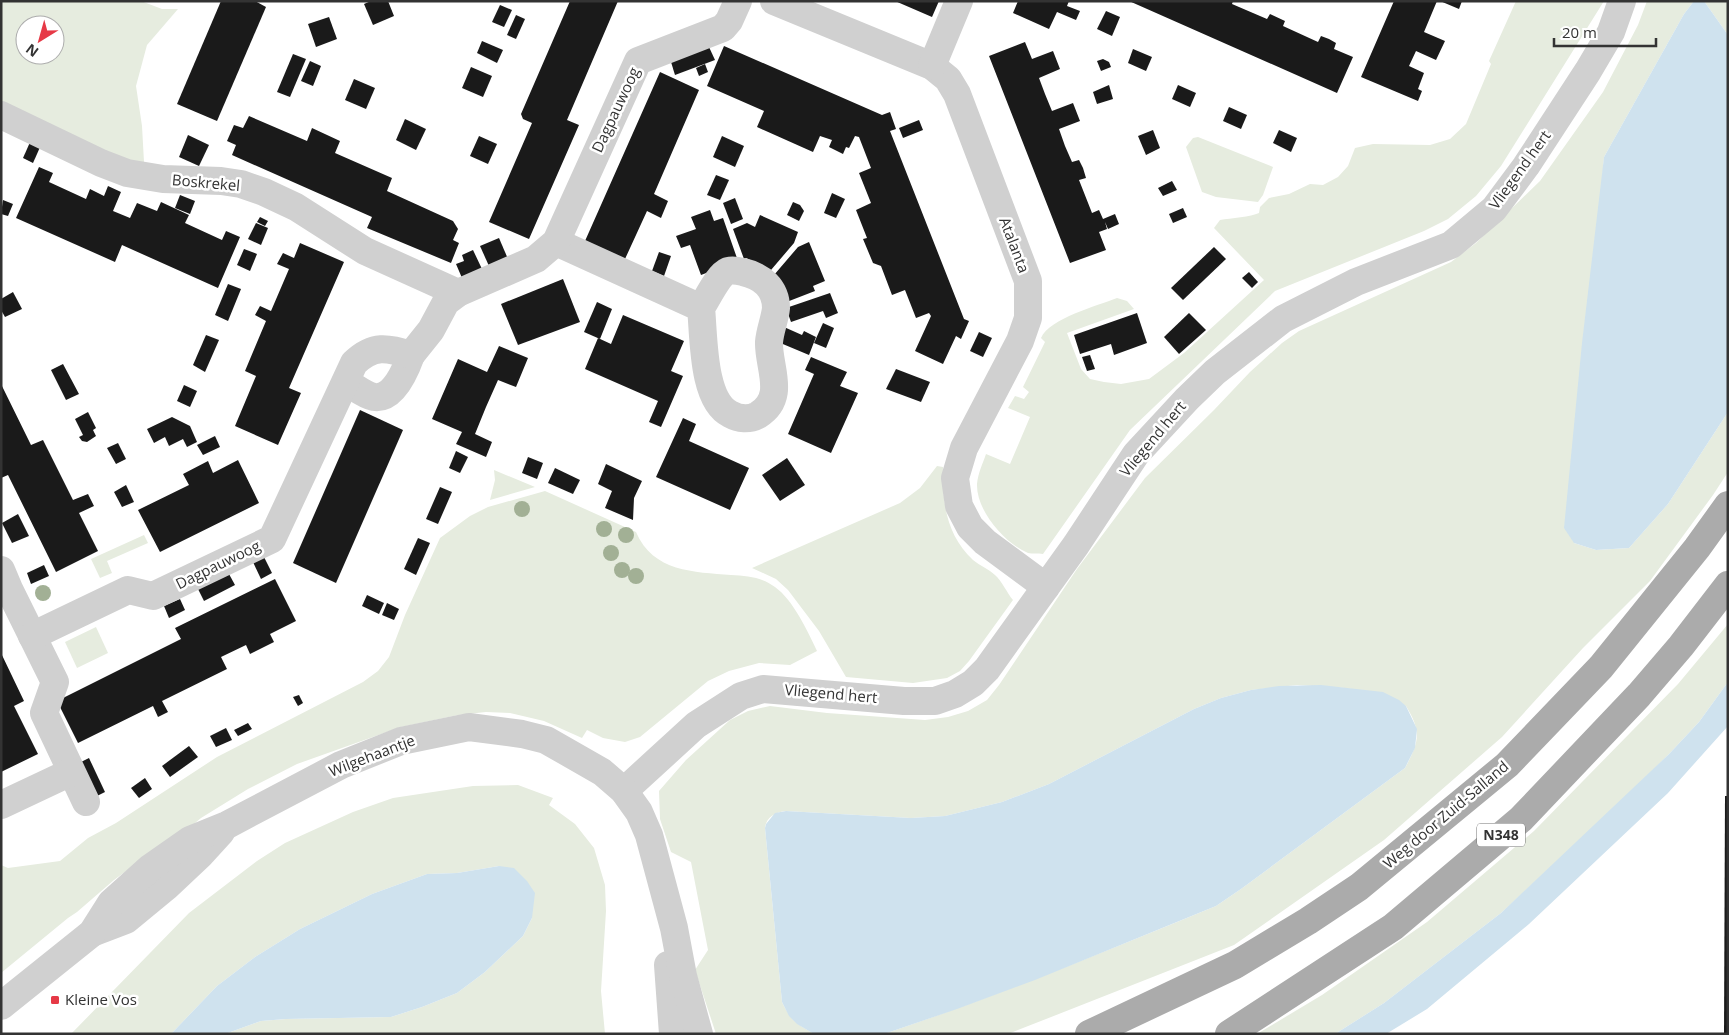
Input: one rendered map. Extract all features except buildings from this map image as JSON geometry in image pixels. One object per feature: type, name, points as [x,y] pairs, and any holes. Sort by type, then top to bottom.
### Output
[{"type":"main road","name":"Weg door Zuid-Salland","points":[[1089,1034],[1235,965],[1308,921],[1358,887],[1492,777],[1601,667],[1697,548],[1728,505]]},
{"type":"main road","name":"N348","points":[[1229,1034],[1393,927],[1521,819],[1639,695],[1728,585]]},
{"type":"street","name":"Dagpauwoog","points":[[346,382],[365,394],[375,397],[387,394],[395,387],[411,355],[431,330],[446,302],[458,293],[536,259],[556,242],[638,61],[722,28],[730,21],[738,1]]},
{"type":"street","name":"Atalanta","points":[[774,1],[932,66],[948,79],[957,94],[1028,281],[1028,318],[1023,333],[958,462],[955,478],[959,506],[970,527],[984,542],[1046,587]]},
{"type":"street","points":[[932,66],[959,1]]},
{"type":"street","name":"Vliegend hert","points":[[624,791],[696,726],[725,705],[748,693],[764,689],[935,702],[956,694],[973,683],[987,669],[1076,545],[1136,454],[1186,398],[1215,372],[1283,319],[1356,282],[1451,245],[1494,209],[1526,166],[1588,71],[1611,32],[1622,1]]},
{"type":"street","name":"Boskrekel","points":[[1,115],[101,164],[127,173],[163,178],[221,181],[241,184],[264,192],[296,207],[365,251],[458,293]]},
{"type":"street","points":[[556,242],[701,308]]},
{"type":"street","points":[[728,271],[740,271],[755,275],[767,284],[773,295],[776,309],[769,341],[775,386],[774,397],[761,413],[752,418],[738,418],[728,413],[720,407],[713,394],[707,368],[701,308],[720,278],[728,271]]},
{"type":"street","name":"Dagpauwoog","points":[[32,636],[128,590],[153,596],[272,539],[294,488],[354,363],[372,350],[380,348],[411,355]]},
{"type":"street","points":[[1,570],[55,682],[44,713],[86,802]]},
{"type":"street","name":"Wilgehaantje","points":[[1,1006],[92,933],[111,903],[150,868],[190,840],[227,824],[341,765],[401,741],[469,727],[522,734],[546,740],[602,772],[624,791],[639,812],[649,835],[674,928],[683,976],[699,1034]]},
{"type":"street","points":[[1,805],[71,772]]},
{"type":"street","name":"Wilgehaantje","points":[[661,879],[673,1034]]},
{"type":"shaded area","points":[[1,1],[141,1],[162,9],[178,9],[147,45],[136,86],[142,126],[144,162],[117,163],[1,108]]},
{"type":"shaded area","points":[[1516,1],[1604,1],[1501,166],[1476,196],[1448,219],[1424,231],[1275,291],[1130,430],[1043,554],[1028,553],[1001,534],[986,515],[981,504],[978,494],[978,476],[986,454],[1010,464],[1030,417],[1008,408],[1015,396],[1024,399],[1029,392],[1023,387],[1045,342],[1041,338],[1046,331],[1054,324],[1087,309],[1117,298],[1127,301],[1134,309],[1067,333],[1081,369],[1090,379],[1121,384],[1149,379],[1184,353],[1264,280],[1214,228],[1220,220],[1259,213],[1260,207],[1269,198],[1289,194],[1310,184],[1323,185],[1338,177],[1348,166],[1355,148],[1373,144],[1430,145],[1450,139],[1466,124],[1491,64],[1489,61]]},
{"type":"shaded area","points":[[1647,1],[1694,1],[1684,14],[1604,157],[1574,543],[1596,550],[1629,548],[1668,504],[1728,412],[1728,472],[1650,581],[1583,648],[1502,737],[1384,840],[1234,945],[1008,1034],[884,1034],[1010,989],[1216,906],[1405,768],[1416,744],[1417,737],[1415,723],[1406,706],[1364,691],[1345,688],[1297,685],[1251,690],[1221,698],[1194,709],[1049,784],[1002,802],[945,816],[911,818],[786,811],[775,814],[769,818],[765,828],[782,1002],[795,1021],[814,1034],[716,1034],[695,970],[708,950],[691,862],[671,852],[660,819],[659,791],[686,760],[730,720],[748,711],[770,706],[827,713],[925,720],[948,717],[968,711],[987,700],[1077,569],[1145,478],[1250,372],[1282,343],[1299,331],[1451,262],[1476,243],[1540,181],[1603,92],[1638,25]]},
{"type":"shaded area","points":[[1704,1],[1728,1],[1728,35]]},
{"type":"shaded area","points":[[1198,137],[1273,167],[1263,195],[1258,202],[1216,197],[1202,192],[1186,147],[1193,138]]},
{"type":"shaded area","points":[[937,466],[943,467],[945,505],[951,529],[957,540],[973,560],[998,578],[1013,600],[969,661],[960,671],[947,678],[913,683],[846,677],[819,631],[788,590],[776,579],[752,568],[900,503],[920,488]]},
{"type":"shaded area","points":[[494,470],[535,487],[490,500],[495,480]]},
{"type":"shaded area","points":[[545,491],[636,532],[643,545],[653,555],[676,567],[703,573],[749,577],[760,579],[770,584],[782,593],[794,607],[817,651],[790,665],[759,663],[729,671],[708,681],[640,737],[625,742],[603,738],[587,730],[582,738],[544,721],[510,713],[486,712],[458,715],[401,727],[297,764],[248,789],[201,818],[157,855],[153,851],[114,880],[1,973],[1,865],[8,868],[60,861],[88,838],[116,823],[217,757],[363,682],[378,671],[389,657],[405,615],[440,538],[470,516],[488,507]]},
{"type":"shaded area","points":[[144,535],[148,543],[107,561],[112,573],[100,578],[91,559]]},
{"type":"shaded area","points":[[1728,624],[1728,682],[1699,722],[1604,818],[1501,913],[1384,1003],[1335,1034],[1257,1034],[1322,995],[1427,922],[1534,831],[1678,684]]},
{"type":"shaded area","points":[[96,627],[108,653],[77,668],[65,642]]},
{"type":"shaded area","points":[[518,785],[553,798],[549,805],[575,824],[594,848],[605,885],[606,911],[601,991],[605,1034],[225,1034],[261,1021],[391,1017],[457,993],[485,972],[523,936],[532,918],[499,866],[457,873],[427,874],[372,894],[300,929],[255,957],[217,986],[171,1034],[71,1034],[189,913],[257,861],[285,843],[353,812],[393,798],[473,786]]},
{"type":"water","points":[[1694,1],[1704,1],[1728,35],[1728,412],[1668,504],[1629,548],[1596,550],[1574,543],[1564,528],[1582,343],[1604,157],[1684,14]]},
{"type":"water","points":[[1728,682],[1728,726],[1668,793],[1529,924],[1427,1009],[1386,1034],[1335,1034],[1384,1003],[1501,913],[1669,754],[1699,722]]},
{"type":"water","points":[[1321,685],[1383,692],[1399,700],[1406,706],[1417,729],[1415,748],[1405,768],[1216,906],[1035,980],[884,1034],[814,1034],[797,1024],[789,1016],[782,1002],[765,828],[775,813],[786,811],[911,818],[945,816],[1002,802],[1049,784],[1194,709],[1221,698],[1251,690],[1279,686]]},
{"type":"water","points":[[499,866],[514,868],[527,881],[535,893],[532,918],[523,936],[485,972],[457,993],[391,1017],[286,1019],[261,1021],[225,1034],[171,1034],[217,986],[255,957],[300,929],[372,894],[427,874],[457,873]]},
{"type":"place","name":"Kleine Vos","points":[[55,1000]]}]
